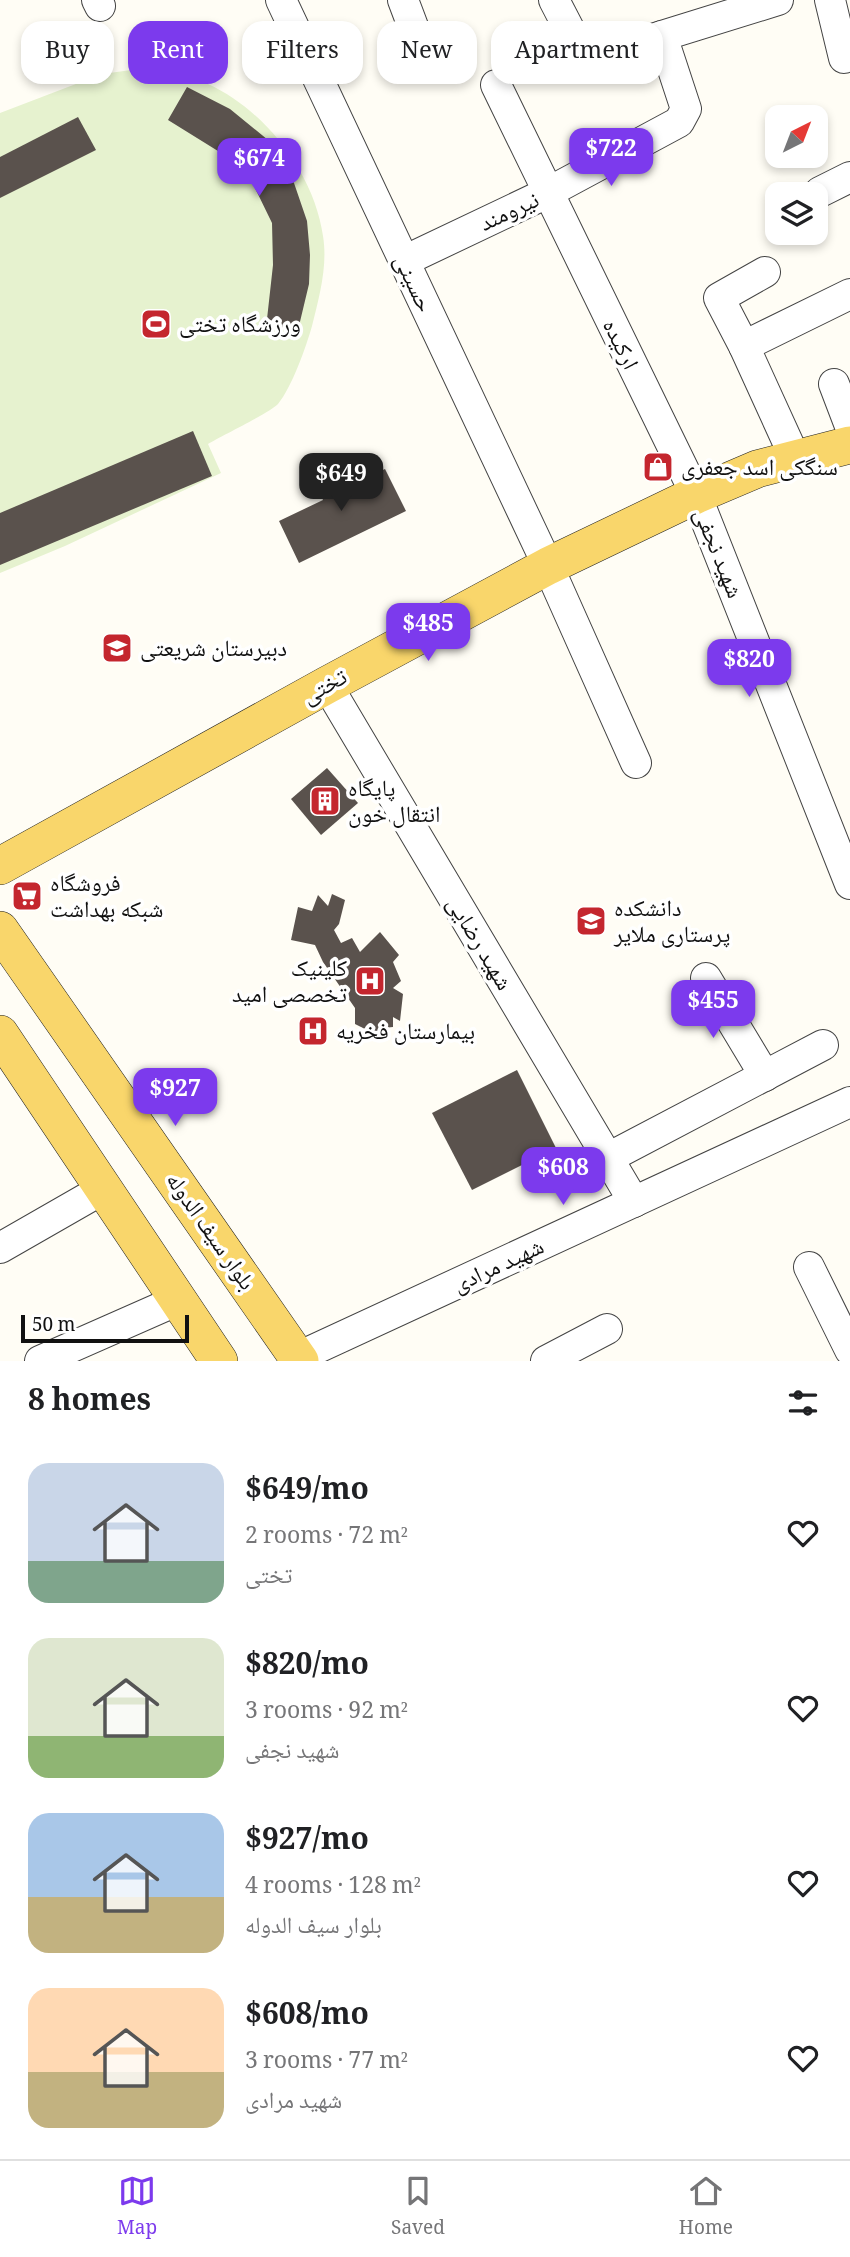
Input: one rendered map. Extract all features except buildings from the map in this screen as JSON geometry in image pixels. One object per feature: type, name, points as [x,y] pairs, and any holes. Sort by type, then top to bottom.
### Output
[{"type":"main road","name":"تختی","points":[[0,866],[548,566],[757,469],[850,444]]},
{"type":"main road","name":"بلوار سیف الدوله","points":[[0,930],[299,1359]]},
{"type":"main road","points":[[6,1055],[103,1189],[176,1301],[219,1361]]},
{"type":"street","name":"حسینی","points":[[281,0],[548,566],[636,764]]},
{"type":"street","points":[[403,0],[411,21]]},
{"type":"street","points":[[554,0],[565,21]]},
{"type":"street","points":[[663,36],[743,5],[778,0]]},
{"type":"street","points":[[830,0],[844,58]]},
{"type":"street","name":"نیرومند","points":[[404,261],[547,193],[679,122],[687,109],[663,39]]},
{"type":"street","name":"ارکیده","points":[[496,85],[696,495]]},
{"type":"street","points":[[828,188],[850,177]]},
{"type":"street","points":[[765,272],[719,298],[795,458]]},
{"type":"street","points":[[744,346],[850,294]]},
{"type":"street","points":[[834,384],[850,426]]},
{"type":"street","name":"شهید نجفی","points":[[696,495],[850,884]]},
{"type":"street","name":"شهید رضایی","points":[[327,685],[634,1202]]},
{"type":"street","points":[[706,978],[765,1076]]},
{"type":"street","points":[[608,1158],[823,1045]]},
{"type":"street","name":"شهید مرادی","points":[[299,1359],[850,1102]]},
{"type":"street","points":[[0,1248],[103,1189]]},
{"type":"street","points":[[809,1267],[850,1350]]},
{"type":"street","points":[[40,1361],[176,1301]]},
{"type":"street","points":[[546,1361],[607,1329]]},
{"type":"green space","name":"ورزشگاه تختی","points":[[128,70],[128,84],[208,84],[249,110],[284,146],[309,189],[323,236],[322,282],[312,326],[293,377],[278,404],[208,444],[221,473],[65,546],[0,573],[0,113],[76,84],[114,84],[114,72]]},
{"type":"place","name":"ورزشگاه تختی","points":[[156,324]]},
{"type":"place","name":"سنگکی اسد جعفری","points":[[658,467]]},
{"type":"place","name":"دبیرستان شریعتی","points":[[117,648]]},
{"type":"place","name":"پایگاه انتقال خون","points":[[325,801]]},
{"type":"place","name":"فروشگاه شبکه بهداشت","points":[[27,896]]},
{"type":"place","name":"دانشکده پرستاری ملایر","points":[[591,921]]},
{"type":"place","name":"کلینیک تخصصی امید","points":[[370,981]]},
{"type":"place","name":"بیمارستان فخریه","points":[[313,1031]]}]
